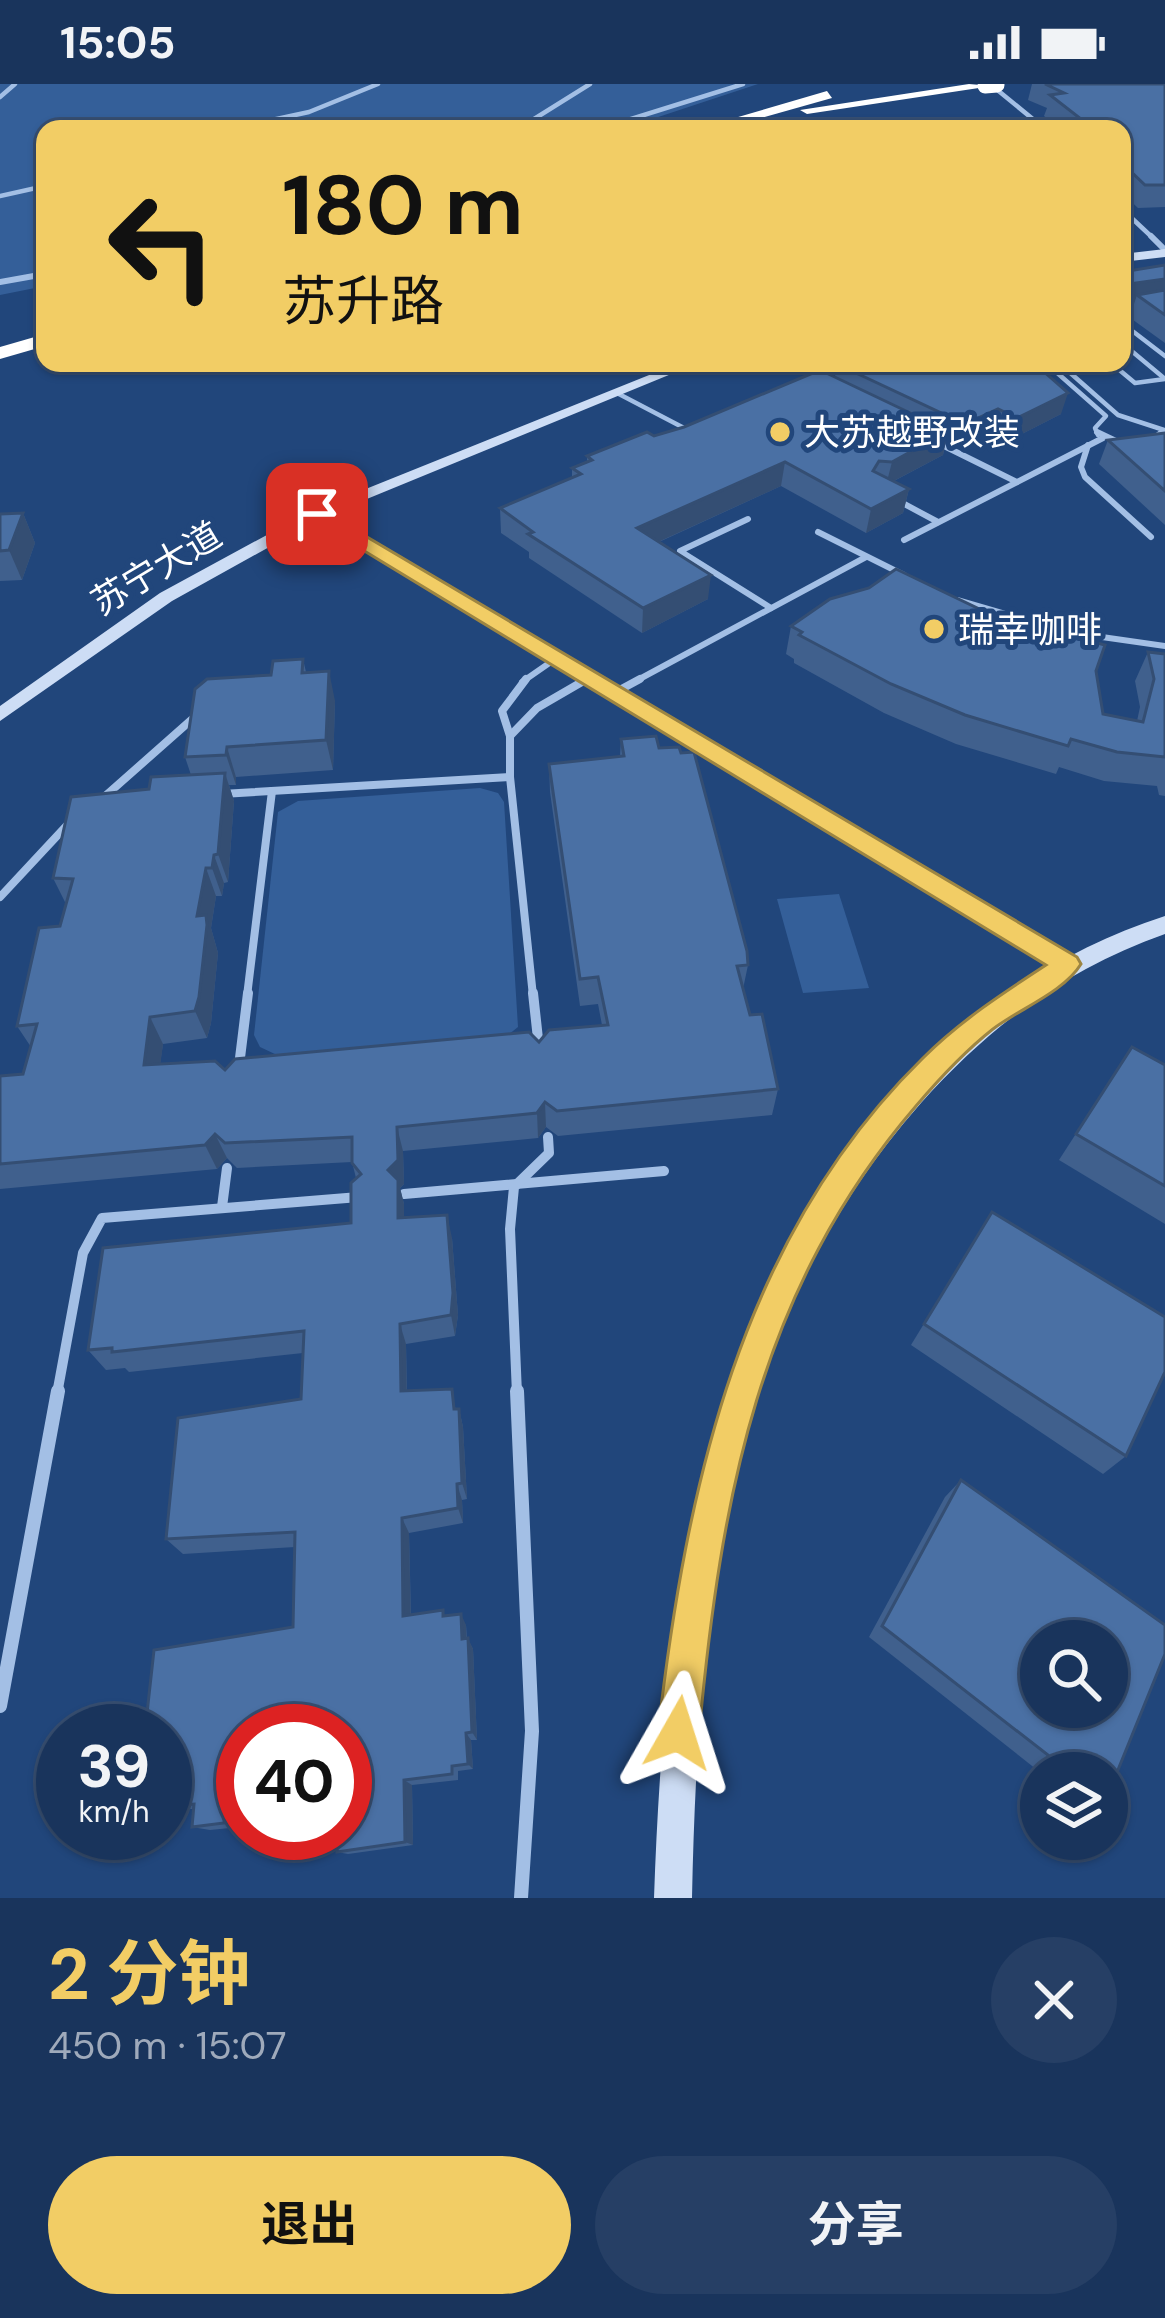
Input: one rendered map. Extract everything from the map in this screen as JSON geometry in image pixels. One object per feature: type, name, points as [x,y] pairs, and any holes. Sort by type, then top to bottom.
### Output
[{"type":"highway","points":[[763,112],[823,84]]},
{"type":"highway","points":[[736,120],[865,84]]},
{"type":"highway","points":[[774,120],[900,84]]},
{"type":"highway","points":[[807,110],[1007,84]]},
{"type":"highway","points":[[0,334],[36,324]]},
{"type":"highway","points":[[0,353],[36,343]]},
{"type":"street","points":[[628,120],[743,84]]},
{"type":"street","points":[[990,85],[1034,120]]},
{"type":"street","points":[[1131,218],[1165,252]]},
{"type":"street","points":[[1131,257],[1165,252]]},
{"type":"street","points":[[0,282],[36,276]]},
{"type":"street","name":"苏宁大道","points":[[0,715],[166,597],[317,514],[668,372]]},
{"type":"street","points":[[317,514],[1067,964]]},
{"type":"street","points":[[673,1898],[673,1779],[693,1594],[723,1452],[767,1313],[824,1205],[885,1121],[932,1067],[982,1022],[1067,964],[1165,925]]},
{"type":"lane","points":[[0,97],[15,84]]},
{"type":"lane","points":[[272,120],[309,112],[379,84]]},
{"type":"lane","points":[[532,120],[590,84]]},
{"type":"lane","points":[[0,196],[36,188]]},
{"type":"lane","points":[[1131,310],[1165,304]]},
{"type":"lane","points":[[1131,330],[1165,356]]},
{"type":"lane","points":[[1131,351],[1165,379]]},
{"type":"lane","points":[[1056,372],[1106,416],[1095,428],[1103,437],[1129,443]]},
{"type":"lane","points":[[1069,372],[1118,415],[1165,430],[1150,440]]},
{"type":"lane","points":[[1122,372],[1135,383],[1165,379]]},
{"type":"lane","points":[[617,392],[684,428],[696,426]]},
{"type":"lane","points":[[916,433],[1017,482]]},
{"type":"lane","points":[[904,540],[1103,437]]},
{"type":"lane","points":[[1088,445],[1081,467],[1085,477],[1151,537]]},
{"type":"lane","points":[[878,490],[938,522]]},
{"type":"lane","points":[[748,519],[680,551],[771,608]]},
{"type":"lane","points":[[818,532],[905,576]]},
{"type":"lane","points":[[616,692],[866,556]]},
{"type":"lane","points":[[945,596],[1066,632],[1165,646]]},
{"type":"lane","points":[[510,736],[501,712],[506,696],[558,657]]},
{"type":"lane","points":[[540,1058],[510,777],[510,736],[537,708],[592,677]]},
{"type":"lane","points":[[120,800],[98,801],[213,701]]},
{"type":"lane","points":[[207,795],[510,777]]},
{"type":"lane","points":[[236,1086],[272,791]]},
{"type":"lane","points":[[0,897],[86,810]]},
{"type":"lane","points":[[521,1898],[532,1731],[510,1229],[514,1186],[549,1153],[548,1137]]},
{"type":"lane","points":[[222,1207],[227,1168]]},
{"type":"lane","points":[[404,1194],[664,1171]]},
{"type":"lane","points":[[0,1706],[83,1253],[102,1218],[359,1198]]},
{"type":"shaded area","points":[[0,84],[758,84],[649,120],[36,120],[36,288],[0,295]]},
{"type":"shaded area","points":[[480,788],[498,793],[504,802],[518,1027],[508,1035],[277,1055],[260,1047],[254,1035],[278,812],[298,801]]},
{"type":"shaded area","points":[[839,894],[869,988],[803,993],[777,899]]},
{"type":"building","points":[[1045,84],[1165,84],[1165,185],[1145,185],[1131,172],[1131,120],[1082,120],[1050,95],[1064,93]]},
{"type":"building","points":[[1165,265],[1165,279],[1131,284],[1131,271]]},
{"type":"building","points":[[1165,290],[1165,315],[1137,295]]},
{"type":"building","points":[[824,372],[948,431],[892,462],[879,461],[873,471],[909,489],[871,509],[785,462],[637,528],[711,575],[643,608],[528,534],[533,532],[500,508],[581,474],[572,468],[592,460],[587,456],[647,432],[654,436]]},
{"type":"building","points":[[854,372],[1044,372],[1068,393],[1017,418],[998,409],[965,424]]},
{"type":"building","points":[[1165,433],[1165,491],[1108,440]]},
{"type":"building","points":[[23,513],[9,550],[0,551],[0,514]]},
{"type":"building","points":[[896,569],[992,615],[1105,645],[1096,671],[1103,714],[1143,722],[1154,679],[1148,652],[1165,654],[1165,757],[1117,752],[1071,739],[1068,746],[965,715],[891,684],[799,635],[802,632],[791,626],[830,599],[869,588]]},
{"type":"building","points":[[303,659],[302,673],[329,671],[326,740],[227,747],[226,755],[185,757],[195,689],[207,679],[271,675],[273,661]]},
{"type":"building","points":[[656,736],[659,748],[694,752],[747,951],[748,965],[737,966],[750,1015],[762,1014],[778,1089],[557,1111],[545,1102],[537,1113],[397,1127],[398,1160],[388,1170],[398,1180],[398,1218],[447,1215],[453,1293],[451,1315],[400,1324],[401,1391],[452,1389],[454,1409],[459,1409],[462,1483],[457,1484],[458,1508],[402,1518],[403,1616],[443,1610],[443,1616],[461,1614],[462,1639],[468,1638],[472,1732],[466,1733],[468,1764],[452,1766],[452,1774],[404,1780],[405,1842],[372,1847],[372,1704],[216,1704],[216,1824],[192,1827],[192,1704],[148,1704],[154,1650],[293,1627],[295,1532],[166,1539],[178,1418],[301,1399],[304,1331],[112,1352],[112,1348],[88,1350],[103,1248],[351,1223],[351,1183],[361,1174],[352,1163],[352,1137],[225,1143],[215,1134],[205,1145],[0,1164],[0,1076],[23,1074],[37,1024],[17,1026],[39,928],[60,926],[73,879],[53,878],[71,797],[149,789],[151,777],[225,773],[218,854],[212,868],[206,868],[197,916],[206,915],[207,925],[199,997],[195,1011],[150,1017],[144,1065],[215,1061],[225,1070],[235,1059],[529,1032],[539,1042],[549,1030],[608,1025],[598,977],[580,979],[549,764],[624,756],[621,739]]},
{"type":"building","points":[[1132,1047],[1165,1065],[1165,1186],[1076,1134]]},
{"type":"building","points":[[992,1212],[1165,1317],[1165,1372],[1126,1456],[924,1324]]},
{"type":"building","points":[[961,1480],[1165,1625],[1165,1654],[1125,1752],[1044,1752],[882,1626]]},
{"type":"place","name":"大苏越野改装","points":[[780,432]]},
{"type":"place","name":"瑞幸咖啡","points":[[934,629]]},
{"type":"route","points":[[317,514],[1067,964],[982,1022],[932,1067],[885,1121],[824,1205],[767,1313],[723,1452],[693,1594],[678,1733]]}]
